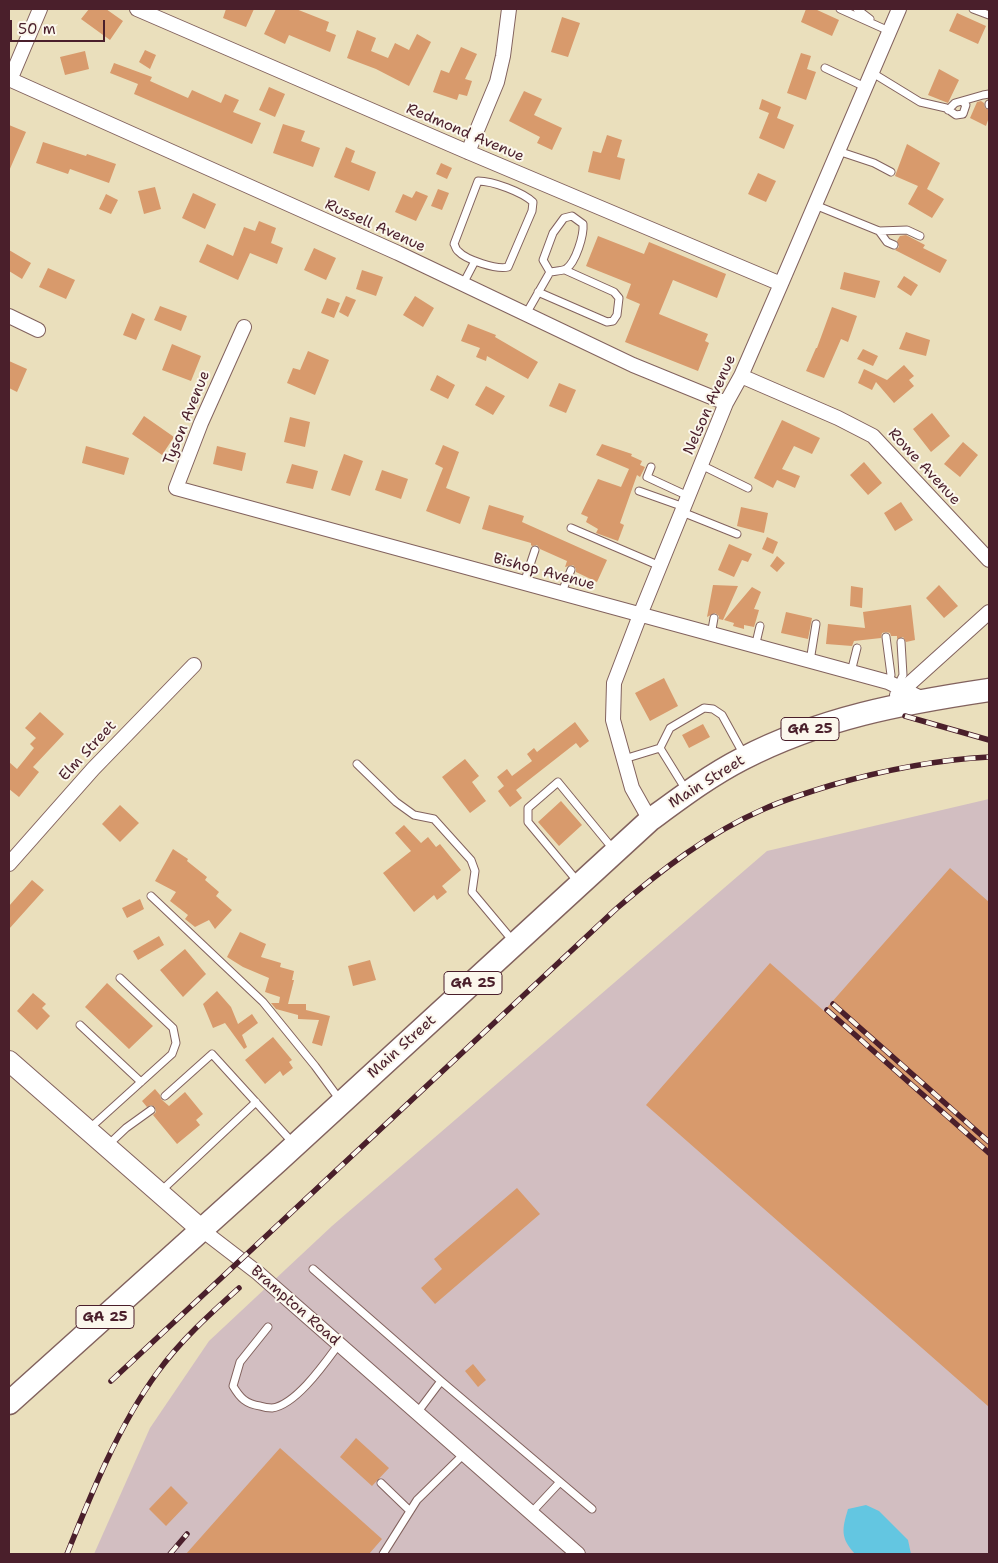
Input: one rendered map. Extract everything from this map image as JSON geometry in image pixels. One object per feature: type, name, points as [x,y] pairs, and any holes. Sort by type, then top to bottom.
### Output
[{"type":"main road","name":"Main Street","points":[[9,1404],[650,820],[688,792],[745,757],[792,735],[830,722],[877,709],[989,690]]},
{"type":"main road","name":"Brampton Road","points":[[9,1061],[202,1230]]},
{"type":"street","points":[[9,79],[40,9]]},
{"type":"street","name":"Redmond Avenue","points":[[137,9],[468,152],[781,284]]},
{"type":"street","points":[[468,152],[497,82],[503,56],[509,9]]},
{"type":"street","name":"Nelson Avenue","points":[[650,820],[632,788],[612,720],[614,683],[726,404],[741,376],[866,87],[887,30],[898,9]]},
{"type":"street","name":"Russell Avenue","points":[[9,79],[463,284],[633,365],[726,404]]},
{"type":"street","points":[[9,316],[38,330]]},
{"type":"street","name":"Tyson Avenue","points":[[176,488],[201,423],[244,326]]},
{"type":"street","name":"Rowe Avenue","points":[[741,376],[838,418],[873,436],[989,560]]},
{"type":"street","name":"Bishop Avenue","points":[[176,488],[851,672],[896,687],[924,700]]},
{"type":"street","name":"Main Street","points":[[877,709],[896,687],[989,612]]},
{"type":"street","name":"Elm Street","points":[[9,864],[93,769],[194,665]]},
{"type":"street","name":"Brampton Road","points":[[202,1230],[258,1272],[578,1554]]},
{"type":"lane","points":[[840,9],[887,30]]},
{"type":"lane","points":[[857,9],[887,30]]},
{"type":"lane","points":[[973,9],[989,15]]},
{"type":"lane","points":[[825,68],[866,87]]},
{"type":"lane","points":[[872,72],[920,102],[948,110],[956,115],[964,114],[966,106],[962,101]]},
{"type":"lane","points":[[948,110],[955,103],[989,94]]},
{"type":"lane","points":[[838,151],[874,163],[891,172]]},
{"type":"lane","points":[[478,181],[487,181],[527,196],[533,202],[532,211],[508,267],[502,269],[475,261],[457,251],[454,244],[478,181]]},
{"type":"lane","points":[[815,205],[879,231],[907,230],[920,236]]},
{"type":"lane","points":[[550,272],[543,260],[553,233],[564,218],[572,216],[583,224],[584,234],[572,263],[565,270]]},
{"type":"lane","points":[[879,231],[887,242],[894,245]]},
{"type":"lane","points":[[463,284],[475,261]]},
{"type":"lane","points":[[538,292],[607,322],[613,321],[617,315],[619,298],[614,292],[565,270],[550,272]]},
{"type":"lane","points":[[526,314],[550,272]]},
{"type":"lane","points":[[701,465],[748,488]]},
{"type":"lane","points":[[651,467],[647,477],[685,505],[737,534]]},
{"type":"lane","points":[[639,491],[685,505]]},
{"type":"lane","points":[[571,528],[660,566]]},
{"type":"lane","points":[[524,584],[535,550]]},
{"type":"lane","points":[[560,594],[571,570]]},
{"type":"lane","points":[[711,635],[714,618]]},
{"type":"lane","points":[[810,661],[816,624]]},
{"type":"lane","points":[[756,647],[760,626]]},
{"type":"lane","points":[[886,637],[891,675],[896,687]]},
{"type":"lane","points":[[896,687],[902,675],[901,642]]},
{"type":"lane","points":[[851,672],[857,648]]},
{"type":"lane","points":[[624,759],[660,748],[670,728],[704,708],[714,709],[722,715],[745,757]]},
{"type":"lane","points":[[660,748],[688,792]]},
{"type":"lane","points":[[357,764],[396,802],[414,815],[434,819],[471,860],[475,871],[472,892],[515,944]]},
{"type":"lane","points":[[580,884],[528,822],[528,808],[558,782],[615,852]]},
{"type":"lane","points":[[151,896],[263,1002],[315,1066],[341,1103]]},
{"type":"lane","points":[[88,1130],[172,1054],[176,1043],[172,1028],[120,978]]},
{"type":"lane","points":[[80,1025],[141,1082]]},
{"type":"lane","points":[[165,1096],[212,1054],[295,1145]]},
{"type":"lane","points":[[159,1193],[256,1102]]},
{"type":"lane","points":[[106,1147],[126,1128],[151,1110]]},
{"type":"lane","points":[[314,1269],[441,1381],[592,1509]]},
{"type":"lane","points":[[268,1327],[240,1362],[233,1386],[239,1397],[254,1405],[271,1408],[290,1400],[314,1377],[339,1344]]},
{"type":"lane","points":[[417,1412],[441,1381]]},
{"type":"lane","points":[[383,1554],[417,1500],[464,1454]]},
{"type":"lane","points":[[531,1513],[560,1482]]},
{"type":"lane","points":[[381,1484],[410,1511]]},
{"type":"shaded area","points":[[989,799],[989,1554],[94,1554],[150,1428],[209,1341],[332,1226],[767,851]]},
{"type":"water","points":[[866,1505],[879,1511],[908,1540],[911,1554],[855,1554],[845,1538],[844,1522],[848,1509]]},
{"type":"building","points":[[89,9],[106,9],[123,21],[110,40],[81,19]]},
{"type":"building","points":[[226,9],[254,9],[246,27],[223,18]]},
{"type":"building","points":[[276,9],[296,9],[329,22],[326,31],[336,35],[330,52],[289,35],[285,44],[264,34]]},
{"type":"building","points":[[806,9],[815,9],[839,20],[832,36],[801,22]]},
{"type":"building","points":[[957,13],[986,26],[978,44],[949,31]]},
{"type":"building","points":[[562,17],[580,23],[568,57],[551,52]]},
{"type":"building","points":[[357,30],[376,38],[371,51],[388,58],[395,43],[409,50],[417,34],[431,42],[409,86],[376,69],[347,58]]},
{"type":"building","points":[[461,47],[477,54],[465,79],[472,81],[467,96],[459,94],[457,100],[433,92],[441,70],[449,73]]},
{"type":"building","points":[[145,50],[156,55],[150,69],[139,62]]},
{"type":"building","points":[[85,51],[89,69],[65,75],[60,57]]},
{"type":"building","points":[[801,53],[811,56],[807,69],[816,72],[806,100],[787,93]]},
{"type":"building","points":[[114,63],[152,77],[150,81],[188,98],[192,90],[221,103],[225,94],[239,100],[233,112],[261,123],[252,144],[134,94],[138,84],[110,73]]},
{"type":"building","points":[[939,69],[959,80],[948,103],[928,95]]},
{"type":"building","points":[[269,87],[285,94],[275,117],[259,110]]},
{"type":"building","points":[[524,91],[542,99],[534,115],[562,128],[552,150],[537,143],[540,137],[509,121]]},
{"type":"building","points":[[762,99],[781,107],[777,118],[794,125],[784,149],[759,138],[769,113],[759,109]]},
{"type":"building","points":[[981,101],[984,103],[985,108],[989,110],[986,126],[970,118],[977,102]]},
{"type":"building","points":[[283,124],[305,131],[301,141],[320,148],[313,167],[273,153]]},
{"type":"building","points":[[9,125],[26,132],[9,171]]},
{"type":"building","points":[[607,135],[622,140],[617,157],[625,159],[620,180],[588,172],[593,151],[601,153]]},
{"type":"building","points":[[43,142],[116,164],[109,183],[70,169],[68,174],[36,163]]},
{"type":"building","points":[[907,144],[940,163],[927,189],[944,199],[932,218],[908,204],[918,186],[895,176]]},
{"type":"building","points":[[346,147],[355,151],[351,162],[376,172],[369,191],[334,177]]},
{"type":"building","points":[[441,163],[452,168],[447,179],[436,174]]},
{"type":"building","points":[[758,173],[776,181],[766,202],[748,194]]},
{"type":"building","points":[[155,187],[161,209],[144,214],[138,191]]},
{"type":"building","points":[[438,189],[449,193],[442,210],[431,206]]},
{"type":"building","points":[[416,191],[428,196],[416,221],[395,212],[403,194],[412,198]]},
{"type":"building","points":[[193,193],[216,204],[205,229],[182,218]]},
{"type":"building","points":[[106,194],[118,200],[111,214],[99,209]]},
{"type":"building","points":[[259,221],[276,228],[271,243],[283,248],[277,264],[250,253],[238,280],[199,262],[207,244],[233,256],[244,227],[255,231]]},
{"type":"building","points":[[906,235],[925,245],[923,248],[947,260],[940,273],[895,250],[899,247],[897,241],[900,236]]},
{"type":"building","points":[[598,236],[644,254],[649,242],[726,274],[717,298],[673,280],[659,314],[708,334],[705,341],[709,343],[698,371],[625,342],[640,304],[626,298],[631,284],[586,266]]},
{"type":"building","points":[[314,248],[336,258],[326,280],[304,270]]},
{"type":"building","points":[[9,250],[31,263],[22,279],[9,271]]},
{"type":"building","points":[[48,268],[75,280],[66,299],[39,287]]},
{"type":"building","points":[[362,270],[383,277],[376,296],[356,289]]},
{"type":"building","points":[[844,272],[880,281],[875,298],[840,289]]},
{"type":"building","points":[[904,276],[918,285],[911,296],[897,287]]},
{"type":"building","points":[[346,296],[356,300],[348,317],[339,312]]},
{"type":"building","points":[[415,296],[434,308],[423,327],[403,315]]},
{"type":"building","points":[[327,298],[340,303],[334,318],[321,313]]},
{"type":"building","points":[[160,306],[187,316],[181,331],[154,320]]},
{"type":"building","points":[[832,307],[857,316],[848,342],[841,339],[824,378],[806,371],[817,348]]},
{"type":"building","points":[[132,313],[145,319],[136,340],[123,335]]},
{"type":"building","points":[[468,324],[496,335],[495,337],[538,362],[528,379],[487,356],[486,361],[476,357],[480,348],[461,341]]},
{"type":"building","points":[[906,332],[930,340],[926,356],[899,349]]},
{"type":"building","points":[[172,344],[201,356],[191,381],[162,370]]},
{"type":"building","points":[[863,349],[878,356],[873,366],[857,359]]},
{"type":"building","points":[[308,351],[329,360],[315,395],[287,383],[293,368],[300,370]]},
{"type":"building","points":[[9,361],[27,369],[17,392],[9,388]]},
{"type":"building","points":[[904,365],[914,376],[909,380],[914,386],[894,403],[876,382],[872,390],[858,383],[864,369],[887,380]]},
{"type":"building","points":[[437,375],[455,385],[448,399],[430,390]]},
{"type":"building","points":[[559,383],[576,390],[566,413],[549,406]]},
{"type":"building","points":[[486,386],[505,396],[493,415],[475,405]]},
{"type":"building","points":[[932,413],[950,436],[931,452],[913,429]]},
{"type":"building","points":[[144,416],[174,437],[162,455],[132,434]]},
{"type":"building","points":[[290,417],[310,422],[305,447],[284,442]]},
{"type":"building","points":[[782,420],[820,438],[812,454],[794,446],[782,469],[800,476],[795,488],[777,480],[773,488],[754,478]]},
{"type":"building","points":[[963,442],[978,455],[960,477],[944,464]]},
{"type":"building","points":[[602,444],[632,454],[631,456],[642,461],[640,465],[645,467],[640,477],[637,475],[620,523],[624,525],[618,541],[596,533],[598,529],[586,522],[588,517],[581,514],[598,479],[621,487],[629,469],[596,455]]},
{"type":"building","points":[[443,445],[459,452],[446,488],[470,497],[460,524],[426,511],[443,468],[435,464]]},
{"type":"building","points":[[86,446],[129,458],[124,475],[82,463]]},
{"type":"building","points":[[217,446],[246,453],[242,471],[213,464]]},
{"type":"building","points":[[344,454],[363,461],[350,496],[331,490]]},
{"type":"building","points":[[864,462],[882,483],[868,495],[850,475]]},
{"type":"building","points":[[292,464],[318,471],[313,489],[286,483]]},
{"type":"building","points":[[382,470],[408,479],[401,499],[375,490]]},
{"type":"building","points":[[901,502],[913,520],[895,531],[884,513]]},
{"type":"building","points":[[489,505],[524,516],[522,522],[607,560],[597,582],[576,572],[573,565],[565,567],[567,561],[540,549],[537,545],[532,546],[531,543],[482,529]]},
{"type":"building","points":[[741,507],[768,513],[764,533],[737,526]]},
{"type":"building","points":[[767,537],[778,542],[773,554],[762,549]]},
{"type":"building","points":[[729,544],[752,554],[748,562],[742,560],[734,577],[718,570]]},
{"type":"building","points":[[777,556],[785,563],[777,572],[770,566]]},
{"type":"building","points":[[713,585],[738,586],[723,620],[719,619],[719,616],[715,613],[707,617]]},
{"type":"building","points":[[939,585],[958,606],[944,618],[926,598]]},
{"type":"building","points":[[851,586],[863,588],[862,608],[850,606]]},
{"type":"building","points":[[752,587],[761,592],[754,609],[759,610],[754,627],[744,625],[744,629],[733,626],[734,623],[724,620]]},
{"type":"building","points":[[911,605],[915,640],[906,642],[903,637],[897,639],[897,636],[891,636],[890,633],[886,632],[882,633],[881,638],[854,641],[852,646],[826,644],[828,624],[865,628],[863,612]]},
{"type":"building","points":[[786,612],[812,618],[808,639],[781,633]]},
{"type":"building","points":[[664,678],[678,706],[650,721],[635,693]]},
{"type":"building","points":[[40,712],[64,734],[33,767],[39,772],[19,797],[9,789],[9,762],[17,769],[34,748],[30,744],[36,738],[25,728]]},
{"type":"building","points":[[575,722],[589,741],[580,748],[576,743],[516,790],[522,798],[510,807],[498,791],[504,786],[497,777],[507,769],[512,776],[532,761],[527,754],[534,748],[537,752]]},
{"type":"building","points":[[703,724],[710,737],[689,748],[682,735]]},
{"type":"building","points":[[465,759],[479,776],[472,782],[486,801],[470,813],[442,777]]},
{"type":"building","points":[[561,801],[582,825],[559,846],[538,822]]},
{"type":"building","points":[[120,805],[139,823],[120,842],[102,824]]},
{"type":"building","points":[[404,825],[421,843],[428,837],[436,847],[440,844],[461,870],[442,886],[447,892],[437,900],[434,895],[414,912],[383,873],[411,851],[395,833]]},
{"type":"building","points":[[173,849],[188,859],[187,861],[207,877],[205,880],[219,892],[216,896],[232,910],[215,929],[209,920],[195,927],[185,919],[188,915],[170,901],[176,892],[155,881]]},
{"type":"building","points":[[950,868],[989,902],[989,1407],[646,1105],[770,963],[824,1011]]},
{"type":"building","points":[[32,880],[44,890],[9,929],[9,906]]},
{"type":"building","points":[[140,899],[144,909],[127,918],[122,908]]},
{"type":"building","points":[[240,932],[266,944],[261,957],[281,963],[280,967],[294,971],[292,980],[294,980],[288,1004],[306,1004],[306,1010],[330,1016],[322,1046],[312,1043],[319,1020],[298,1019],[298,1015],[276,1009],[271,1003],[279,1003],[280,997],[265,992],[269,978],[243,967],[227,957]]},
{"type":"building","points":[[159,936],[164,945],[138,960],[133,951]]},
{"type":"building","points":[[185,949],[206,974],[183,997],[160,970]]},
{"type":"building","points":[[370,960],[376,980],[353,986],[348,966]]},
{"type":"building","points":[[107,983],[153,1026],[129,1049],[85,1007]]},
{"type":"building","points":[[217,991],[231,1007],[238,1024],[252,1014],[258,1023],[242,1035],[247,1047],[244,1049],[225,1023],[213,1028],[203,1004]]},
{"type":"building","points":[[33,993],[46,1004],[42,1008],[50,1016],[37,1030],[17,1011]]},
{"type":"building","points":[[273,1037],[292,1060],[289,1062],[293,1068],[283,1076],[280,1071],[265,1084],[245,1060]]},
{"type":"building","points":[[155,1089],[161,1099],[169,1106],[185,1092],[203,1114],[196,1120],[200,1125],[177,1144],[153,1115],[156,1112],[155,1107],[151,1105],[147,1107],[142,1101]]},
{"type":"building","points":[[517,1188],[540,1214],[435,1304],[421,1288],[442,1269],[434,1259]]},
{"type":"building","points":[[473,1364],[486,1380],[478,1387],[465,1371]]},
{"type":"building","points":[[356,1438],[389,1468],[372,1486],[340,1457]]},
{"type":"building","points":[[280,1448],[382,1539],[369,1554],[186,1554]]},
{"type":"building","points":[[171,1486],[188,1503],[166,1526],[149,1509]]},
{"type":"railway","points":[[905,716],[989,740]]},
{"type":"railway","points":[[111,1381],[616,909],[686,853],[724,829],[764,809],[815,790],[910,766],[989,757]]},
{"type":"railway","points":[[833,1004],[989,1142]]},
{"type":"railway","points":[[827,1010],[989,1153]]},
{"type":"railway","points":[[67,1554],[107,1460],[143,1393],[185,1339],[239,1288]]},
{"type":"railway","points":[[170,1554],[187,1534]]}]
